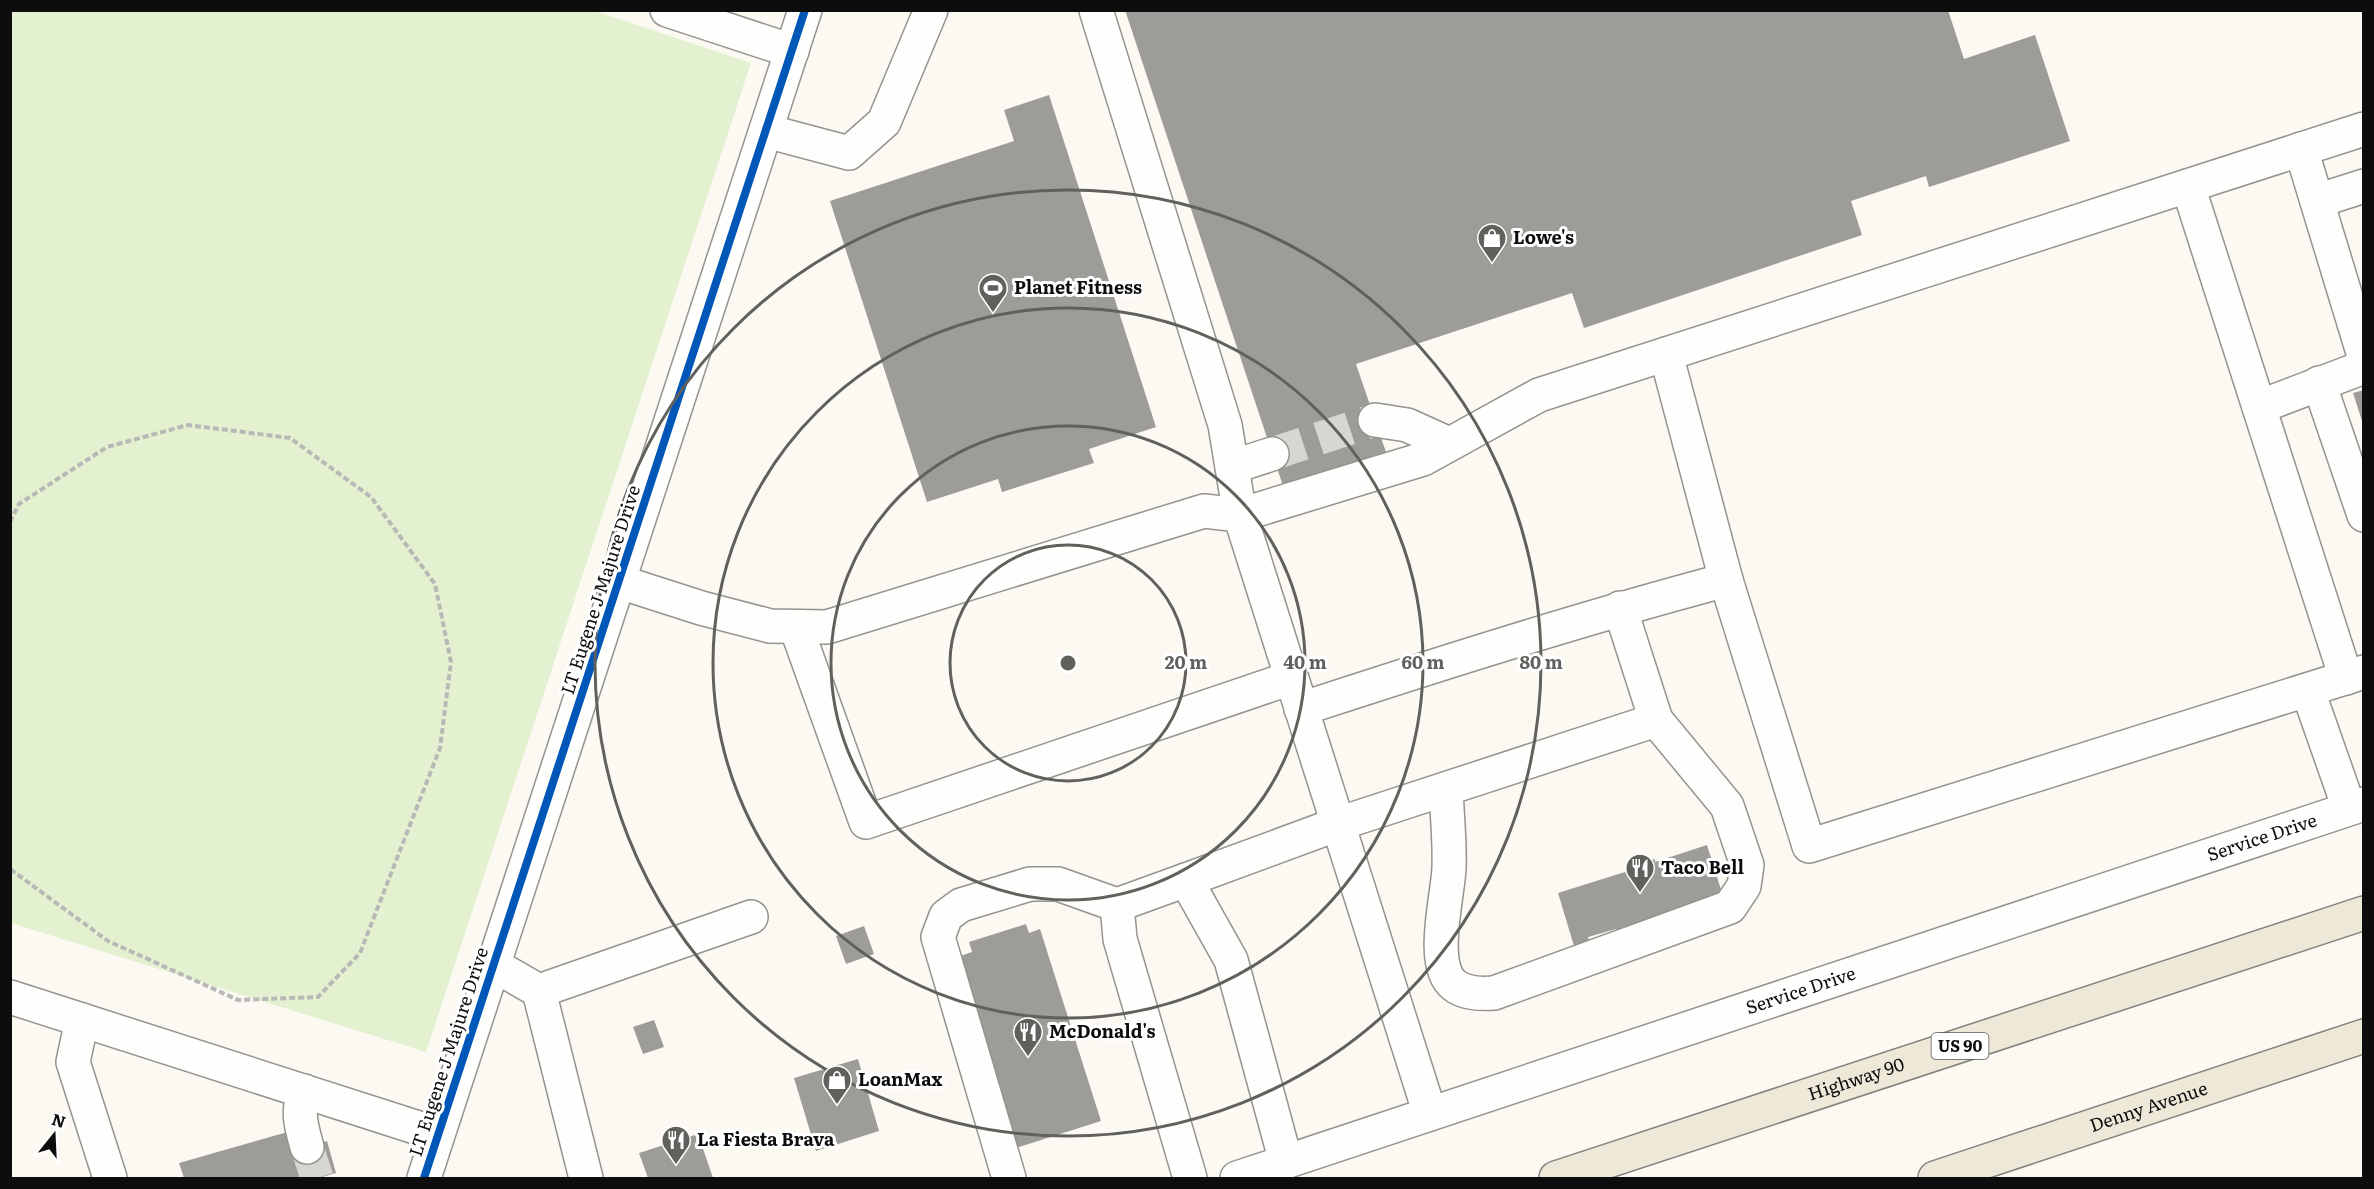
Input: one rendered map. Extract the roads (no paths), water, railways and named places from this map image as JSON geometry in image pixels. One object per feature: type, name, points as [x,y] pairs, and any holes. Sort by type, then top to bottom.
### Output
[{"type":"main road","name":"Highway 90","points":[[1556,1179],[2364,913]]},
{"type":"main road","name":"Denny Avenue","points":[[1935,1179],[2364,1036]]},
{"type":"street","points":[[667,10],[707,16],[792,51]]},
{"type":"street","name":"LT Eugene J Majure Drive","points":[[424,1179],[492,964],[620,582],[805,10]]},
{"type":"street","points":[[766,131],[849,153],[884,122],[932,10]]},
{"type":"street","points":[[1096,10],[1226,425],[1240,515],[1430,1114]]},
{"type":"street","points":[[620,582],[701,608],[770,626],[827,627],[1204,511],[1240,515],[1423,459],[1539,395],[2364,129]]},
{"type":"street","points":[[2301,149],[2364,356]]},
{"type":"street","points":[[1666,354],[1726,580],[1809,846],[2028,776],[2308,691],[2355,675],[2259,407],[2188,186]]},
{"type":"street","points":[[2317,201],[2364,186]]},
{"type":"street","points":[[2259,407],[2364,367]]},
{"type":"street","points":[[2319,383],[2351,437],[2364,515]]},
{"type":"street","points":[[1375,420],[1407,425],[1449,444]]},
{"type":"street","points":[[1232,467],[1272,454]]},
{"type":"street","points":[[1301,709],[1492,646],[1620,608],[1726,580]]},
{"type":"street","points":[[1446,789],[1449,869],[1441,931],[1442,965],[1453,985],[1475,994],[1494,993],[1730,907],[1744,886],[1747,865],[1727,806],[1656,720],[1620,608]]},
{"type":"street","points":[[796,627],[866,822],[1292,678]]},
{"type":"street","points":[[2308,691],[2356,806]]},
{"type":"street","points":[[1009,1179],[938,937],[946,916],[961,905],[1030,884],[1058,884],[1117,905],[1338,824],[1656,720]]},
{"type":"street","name":"Service Drive","points":[[1237,1179],[2356,806]]},
{"type":"street","points":[[1186,880],[1231,960],[1286,1162]]},
{"type":"street","points":[[1117,905],[1119,939],[1190,1179]]},
{"type":"street","points":[[539,991],[751,917]]},
{"type":"street","points":[[492,964],[539,991],[586,1179]]},
{"type":"street","points":[[10,997],[437,1134]]},
{"type":"street","points":[[82,1020],[73,1062],[110,1179]]},
{"type":"street","points":[[304,1091],[299,1117],[307,1147]]},
{"type":"tunnel","points":[[1272,454],[1375,420]]},
{"type":"tunnel","points":[[307,1147],[317,1178]]},
{"type":"place","name":"Lowe's","points":[[1492,264]]},
{"type":"place","name":"Planet Fitness","points":[[993,314]]},
{"type":"place","name":"Taco Bell","points":[[1640,894]]},
{"type":"place","name":"McDonald's","points":[[1028,1058]]},
{"type":"place","name":"LoanMax","points":[[837,1106]]},
{"type":"place","name":"La Fiesta Brava","points":[[676,1166]]}]
